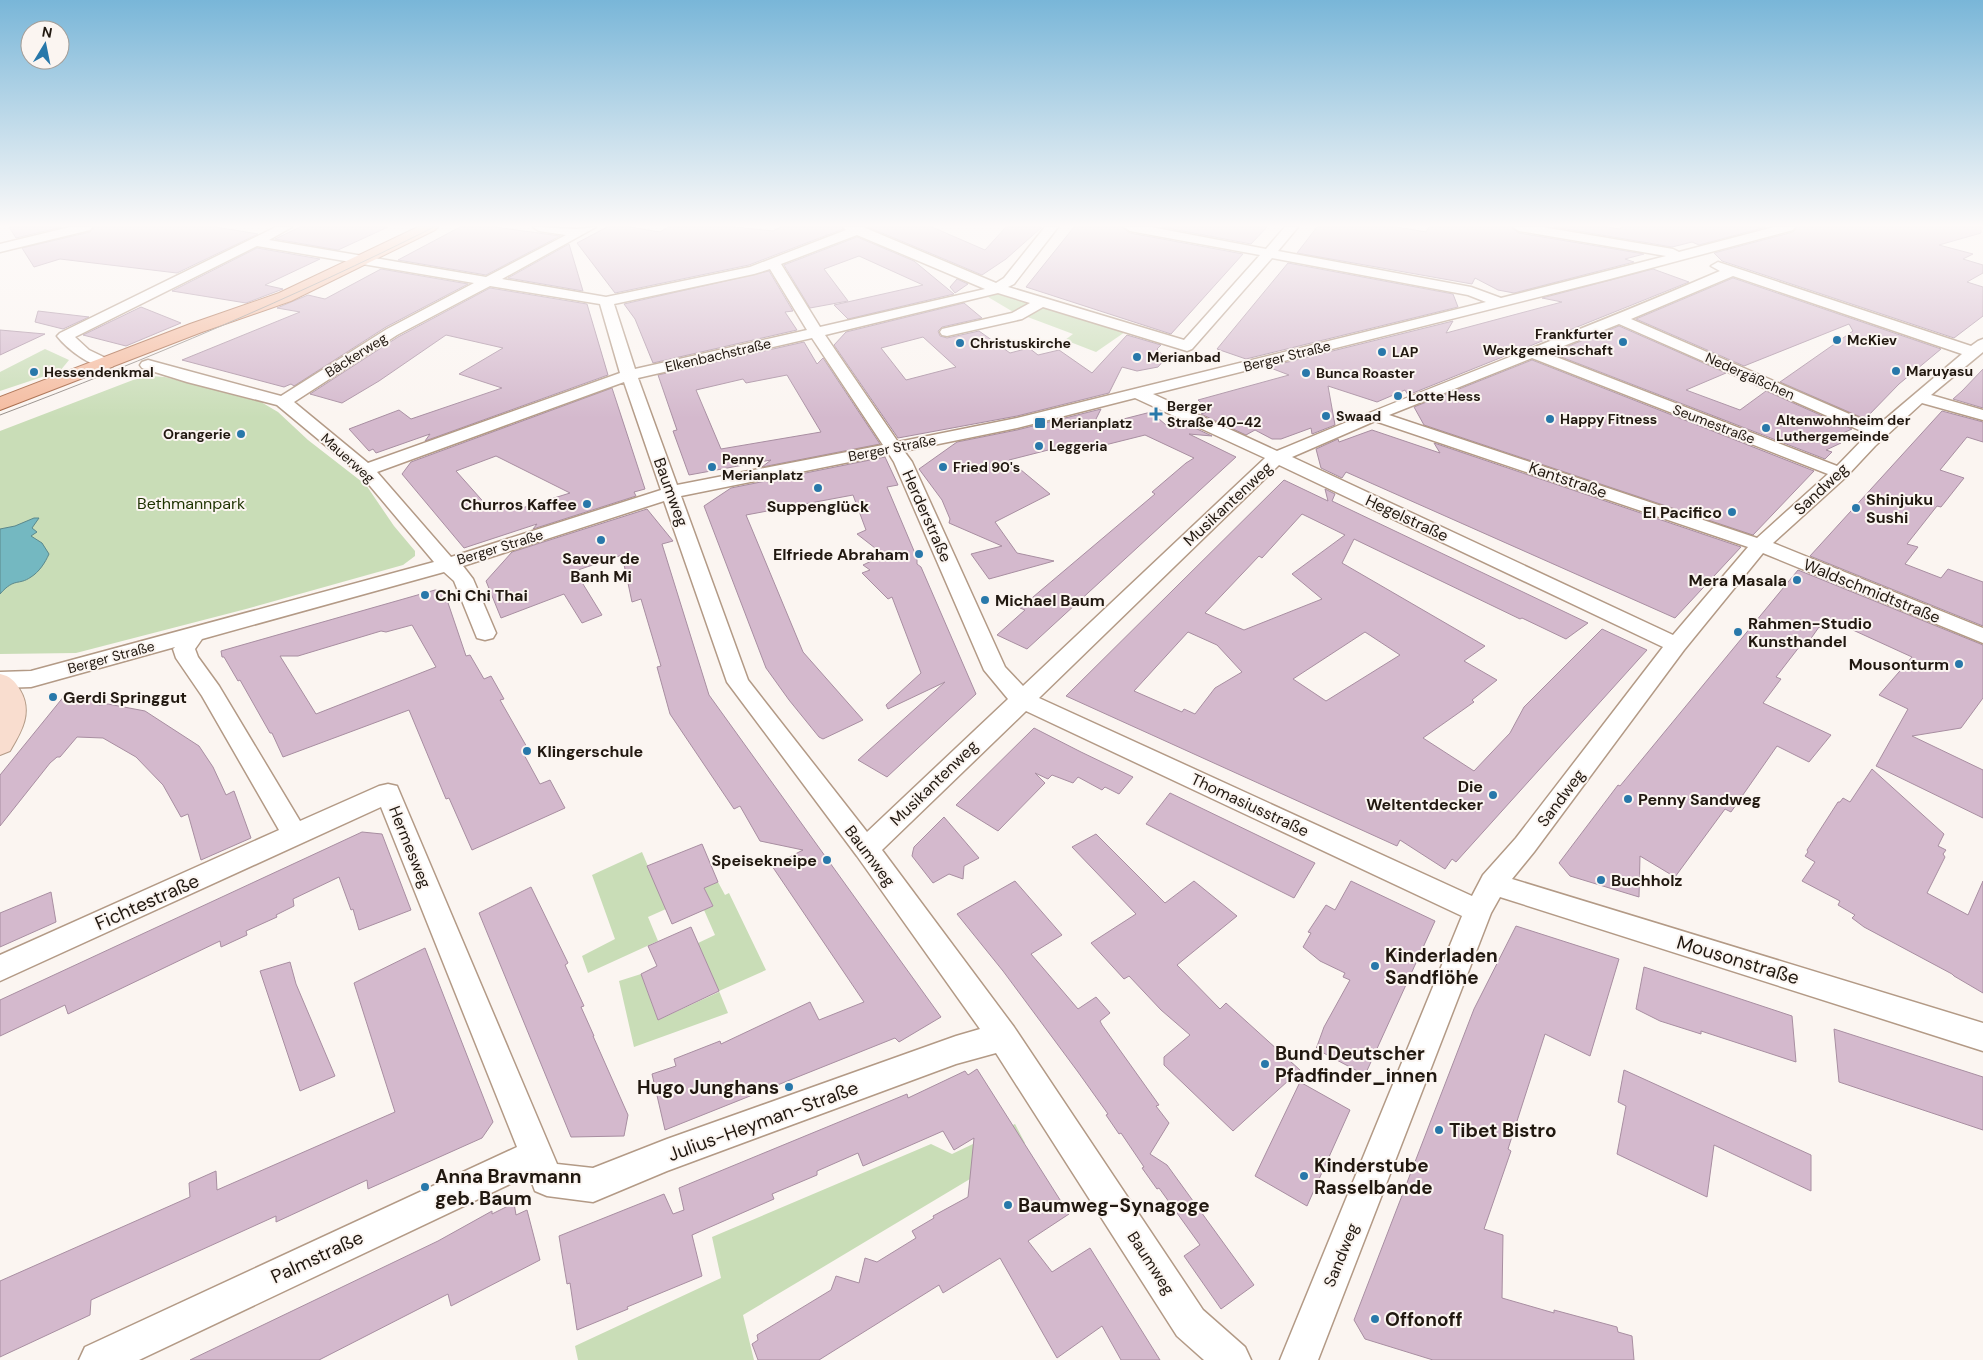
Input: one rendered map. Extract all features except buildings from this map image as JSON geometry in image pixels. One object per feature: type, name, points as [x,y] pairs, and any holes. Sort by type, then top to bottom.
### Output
[{"type":"main road","points":[[0,423],[216,336],[299,290]]},
{"type":"main road","points":[[0,404],[285,297]]},
{"type":"main road","points":[[0,682],[9,691],[12,724],[0,744]]},
{"type":"street","points":[[106,364],[84,353],[65,336],[157,290]]},
{"type":"street","name":"Bäckerweg","points":[[283,402],[392,332],[470,290]]},
{"type":"street","points":[[539,290],[606,301],[657,290]]},
{"type":"street","name":"Herderstraße","points":[[790,290],[816,333],[903,462],[994,670],[1021,699]]},
{"type":"street","name":"Elkenbachstraße","points":[[366,470],[629,375],[981,295],[994,290]]},
{"type":"street","points":[[1003,290],[1187,346],[1236,290]]},
{"type":"street","points":[[1469,290],[1500,302]]},
{"type":"street","name":"Berger Straße","points":[[0,682],[31,679],[482,555],[672,492],[1016,423],[1544,290]]},
{"type":"street","name":"Musikantenweg","points":[[866,849],[1021,699],[1277,457],[1687,290]]},
{"type":"street","points":[[1794,290],[1978,348]]},
{"type":"street","name":"Baumweg","points":[[606,301],[629,375],[738,682],[866,849],[1003,1037],[1190,1323],[1232,1360]]},
{"type":"street","points":[[947,332],[1015,316],[1042,302]]},
{"type":"street","name":"Nedergäßchen","points":[[1620,319],[1880,433]]},
{"type":"street","name":"Sandweg","points":[[1299,1360],[1478,912],[1493,883],[1525,845],[1676,646],[1760,545],[1840,473],[1918,397],[1978,348]]},
{"type":"street","name":"Seumestraße","points":[[1533,353],[1840,473]]},
{"type":"street","name":"Mauerweg","points":[[148,365],[193,379],[283,402],[366,470],[446,564],[463,579],[485,633]]},
{"type":"street","name":"Hegelstraße","points":[[1137,393],[1277,457],[1676,646]]},
{"type":"street","points":[[1918,397],[1983,416]]},
{"type":"street","name":"Kantstraße","points":[[1375,416],[1760,545]]},
{"type":"street","name":"Waldschmidtstraße","points":[[1760,545],[1983,636]]},
{"type":"street","points":[[194,635],[184,649],[187,658],[211,692],[295,834]]},
{"type":"street","name":"Thomasiusstraße","points":[[1021,699],[1478,912]]},
{"type":"street","name":"Hermesweg","points":[[295,834],[388,793],[536,1155]]},
{"type":"street","name":"Fichtestraße","points":[[0,968],[295,834]]},
{"type":"street","name":"Mousonstraße","points":[[1493,883],[1541,900],[1983,1037]]},
{"type":"street","name":"Julius-Heyman-Straße","points":[[536,1155],[547,1179],[593,1185],[667,1155],[956,1050],[1003,1037]]},
{"type":"street","name":"Palmstraße","points":[[98,1360],[536,1155]]},
{"type":"green space","points":[[999,292],[1034,303],[1015,313],[988,297]]},
{"type":"green space","points":[[1041,306],[1125,332],[1096,352],[1065,340],[1073,334],[1025,316]]},
{"type":"green space","points":[[45,349],[69,360],[60,371],[0,391],[0,372]]},
{"type":"green space","name":"Bethmannpark","points":[[151,376],[165,377],[261,402],[278,412],[308,440],[366,485],[394,526],[415,551],[415,556],[403,565],[246,609],[76,653],[0,654],[0,431],[133,380]]},
{"type":"green space","points":[[642,852],[666,909],[648,917],[658,941],[588,973],[582,956],[615,939],[592,875]]},
{"type":"green space","points":[[718,882],[725,895],[729,893],[766,970],[719,991],[728,1013],[634,1047],[619,981],[641,974],[658,1020],[719,992],[698,943],[715,935],[704,910],[713,906],[704,888]]},
{"type":"green space","points":[[1015,1124],[1025,1143],[970,1179],[743,1315],[754,1360],[578,1360],[575,1346],[721,1278],[712,1237],[931,1144],[952,1154]]},
{"type":"water","points":[[34,518],[39,518],[32,528],[37,532],[31,536],[42,543],[49,554],[46,561],[34,575],[27,580],[9,585],[0,594],[0,529],[15,526]]},
{"type":"tram line","points":[[0,415],[220,327],[301,290]]},
{"type":"place","name":"McKiev","points":[[1837,340]]},
{"type":"place","name":"Frankfurter Werkgemeinschaft","points":[[1623,342]]},
{"type":"place","name":"Christuskirche","points":[[960,343]]},
{"type":"place","name":"LAP","points":[[1382,352]]},
{"type":"place","name":"Merianbad","points":[[1137,357]]},
{"type":"place","name":"Maruyasu","points":[[1896,371]]},
{"type":"place","name":"Hessendenkmal","points":[[34,372]]},
{"type":"place","name":"Bunca Roaster","points":[[1306,373]]},
{"type":"place","name":"Lotte Hess","points":[[1398,396]]},
{"type":"place","name":"Berger Straße 40-42","points":[[1156,414]]},
{"type":"place","name":"Swaad","points":[[1326,416]]},
{"type":"place","name":"Happy Fitness","points":[[1550,419]]},
{"type":"place","name":"Merianplatz","points":[[1040,423]]},
{"type":"place","name":"Altenwohnheim der Luthergemeinde","points":[[1766,428]]},
{"type":"place","name":"Orangerie","points":[[241,434]]},
{"type":"place","name":"Leggeria","points":[[1039,446]]},
{"type":"place","name":"Penny Merianplatz","points":[[712,467]]},
{"type":"place","name":"Fried 90's","points":[[943,467]]},
{"type":"place","name":"Suppenglück","points":[[818,488]]},
{"type":"place","name":"Churros Kaffee","points":[[587,504]]},
{"type":"place","name":"Shinjuku Sushi","points":[[1856,508]]},
{"type":"place","name":"El Pacifico","points":[[1732,512]]},
{"type":"place","name":"Saveur de Banh Mi","points":[[601,540]]},
{"type":"place","name":"Elfriede Abraham","points":[[919,554]]},
{"type":"place","name":"Mera Masala","points":[[1797,580]]},
{"type":"place","name":"Chi Chi Thai","points":[[425,595]]},
{"type":"place","name":"Michael Baum","points":[[985,600]]},
{"type":"place","name":"Rahmen-Studio Kunsthandel","points":[[1738,632]]},
{"type":"place","name":"Mousonturm","points":[[1959,664]]},
{"type":"place","name":"Gerdi Springgut","points":[[53,697]]},
{"type":"place","name":"Klingerschule","points":[[527,751]]},
{"type":"place","name":"Die Weltentdecker","points":[[1493,795]]},
{"type":"place","name":"Penny Sandweg","points":[[1628,799]]},
{"type":"place","name":"Speisekneipe","points":[[827,860]]},
{"type":"place","name":"Buchholz","points":[[1601,880]]},
{"type":"place","name":"Kinderladen Sandflöhe","points":[[1375,966]]},
{"type":"place","name":"Bund Deutscher Pfadfinder_innen","points":[[1265,1064]]},
{"type":"place","name":"Hugo Junghans","points":[[789,1087]]},
{"type":"place","name":"Tibet Bistro","points":[[1439,1130]]},
{"type":"place","name":"Kinderstube Rasselbande","points":[[1304,1176]]},
{"type":"place","name":"Anna Bravmann geb. Baum","points":[[425,1187]]},
{"type":"place","name":"Baumweg-Synagoge","points":[[1008,1205]]},
{"type":"place","name":"Offonoff","points":[[1375,1319]]}]
